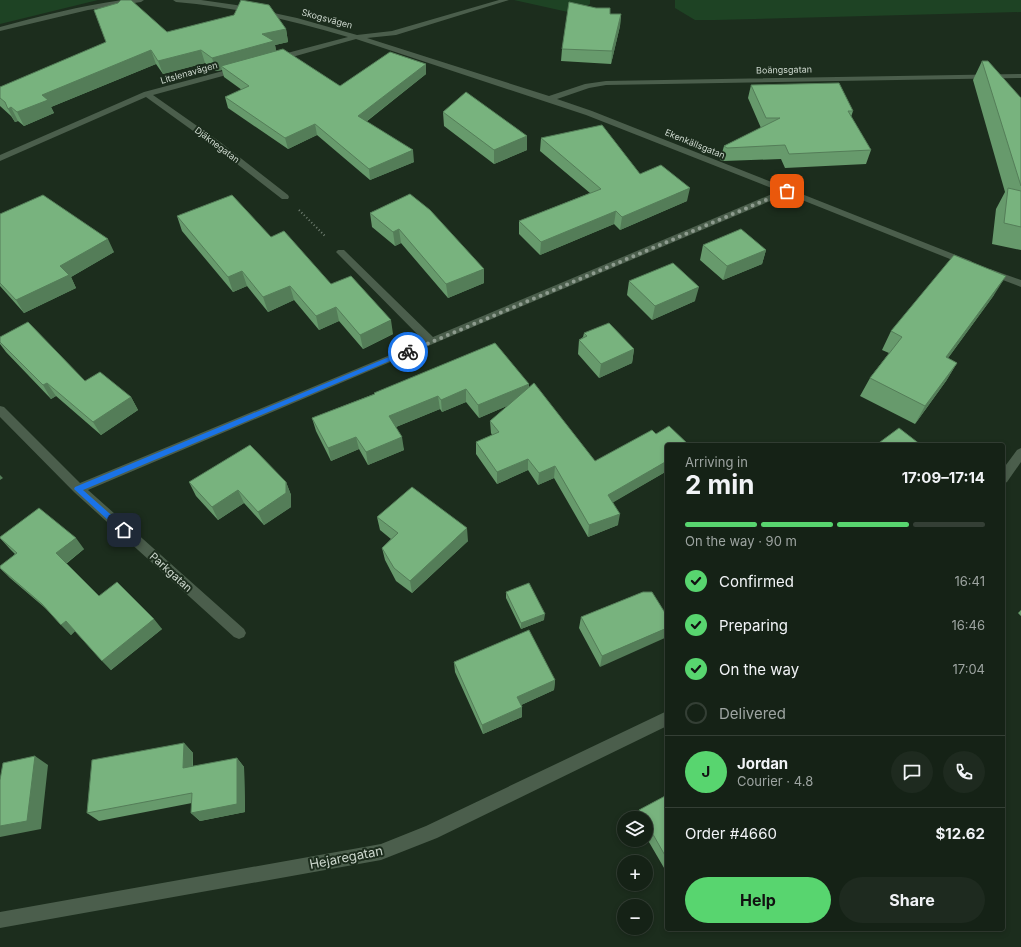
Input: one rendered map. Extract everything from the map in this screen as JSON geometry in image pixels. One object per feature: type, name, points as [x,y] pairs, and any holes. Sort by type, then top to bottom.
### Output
[{"type":"street","points":[[0,29],[48,16],[108,3],[141,0]]},
{"type":"street","name":"Skogsvägen","points":[[176,0],[202,1],[259,10],[356,37]]},
{"type":"street","points":[[266,61],[356,37],[393,33],[506,0]]},
{"type":"street","name":"Ekenkällsgatan","points":[[356,37],[549,98],[1021,284]]},
{"type":"street","name":"Litslenavägen","points":[[0,158],[147,94],[244,68]]},
{"type":"street","points":[[1017,76],[1021,86]]},
{"type":"street","name":"Boängsgatan","points":[[549,98],[588,86],[606,83],[1017,76]]},
{"type":"street","name":"Djäknegatan","points":[[147,94],[217,144],[285,197]]},
{"type":"street","points":[[78,489],[431,342],[787,191]]},
{"type":"street","points":[[341,252],[431,342]]},
{"type":"street","name":"Parkgatan","points":[[0,410],[78,489],[239,634]]},
{"type":"street","points":[[1005,476],[1021,453]]},
{"type":"street","name":"Hejaregatan","points":[[0,920],[381,852],[431,832],[665,719]]},
{"type":"path","points":[[285,197],[341,252]]},
{"type":"green space","points":[[0,0],[98,0],[0,24]]},
{"type":"green space","points":[[514,0],[590,0],[590,4],[577,14]]},
{"type":"green space","points":[[675,0],[1021,0],[1021,12],[695,20],[675,8]]},
{"type":"building","points":[[121,0],[131,0],[167,32],[234,15],[241,0],[269,5],[286,29],[262,34],[274,41],[212,58],[201,50],[158,61],[151,50],[42,95],[48,100],[17,112],[11,107],[8,109],[5,102],[0,98],[0,87],[106,42],[94,10],[118,3]]},
{"type":"building","points":[[569,2],[596,8],[610,8],[610,14],[621,14],[612,51],[562,49]]},
{"type":"building","points":[[283,49],[340,86],[390,52],[426,64],[358,116],[413,150],[369,169],[315,124],[285,138],[225,97],[249,86],[221,66]]},
{"type":"building","points":[[982,61],[988,61],[1021,98],[1021,186]]},
{"type":"building","points":[[839,83],[853,111],[848,111],[871,150],[789,154],[785,145],[727,148],[724,146],[780,118],[766,118],[751,85]]},
{"type":"building","points":[[466,92],[527,136],[494,150],[443,112]]},
{"type":"building","points":[[602,125],[640,174],[661,165],[690,188],[622,217],[616,211],[541,242],[519,221],[601,189],[541,138]]},
{"type":"building","points":[[1008,188],[1021,191],[1021,227],[1004,223]]},
{"type":"building","points":[[410,194],[430,210],[484,269],[446,284],[399,229],[393,232],[370,213]]},
{"type":"building","points":[[43,195],[108,239],[60,266],[69,275],[16,300],[0,283],[0,214]]},
{"type":"building","points":[[232,195],[271,237],[284,231],[331,284],[351,276],[391,320],[360,335],[336,307],[316,316],[290,286],[263,297],[242,271],[228,277],[177,216]]},
{"type":"building","points":[[741,229],[766,250],[727,266],[703,245]]},
{"type":"building","points":[[954,255],[1006,276],[946,357],[957,363],[925,406],[870,378],[902,337],[891,331]]},
{"type":"building","points":[[673,263],[699,287],[655,306],[629,281]]},
{"type":"building","points":[[28,322],[85,381],[100,372],[131,397],[93,422],[47,383],[43,385],[0,342],[0,337]]},
{"type":"building","points":[[609,323],[634,349],[601,364],[579,340],[587,336],[584,333]]},
{"type":"building","points":[[495,343],[529,384],[478,405],[466,389],[441,400],[438,396],[389,416],[402,437],[366,452],[356,437],[328,448],[312,418],[375,394],[374,393]]},
{"type":"building","points":[[534,383],[595,461],[652,430],[656,434],[669,426],[687,443],[665,443],[665,462],[608,495],[620,514],[589,525],[555,466],[539,473],[528,459],[497,472],[476,442],[499,432],[490,421]]},
{"type":"building","points":[[899,428],[918,443],[879,443]]},
{"type":"building","points":[[250,445],[286,482],[286,493],[258,512],[238,490],[212,507],[189,482]]},
{"type":"building","points":[[412,487],[467,528],[410,581],[394,568],[382,548],[398,533],[377,517]]},
{"type":"building","points":[[39,508],[76,538],[56,553],[99,596],[117,582],[154,619],[102,661],[66,621],[61,625],[42,604],[0,568],[0,566],[17,553],[0,537]]},
{"type":"building","points":[[529,583],[545,614],[521,623],[506,592]]},
{"type":"building","points":[[643,592],[652,592],[665,613],[665,629],[602,656],[581,617]]},
{"type":"building","points":[[529,630],[555,680],[517,697],[522,707],[482,725],[454,662]]},
{"type":"building","points":[[184,743],[183,768],[237,758],[237,804],[191,813],[192,793],[87,813],[92,760]]},
{"type":"building","points":[[35,756],[27,821],[0,826],[0,780],[3,763]]},
{"type":"building","points":[[665,796],[665,855],[653,834],[653,811],[640,811]]},
{"type":"way so far","points":[[408,352],[787,191]]},
{"type":"route","points":[[124,530],[78,489],[408,352]]}]
